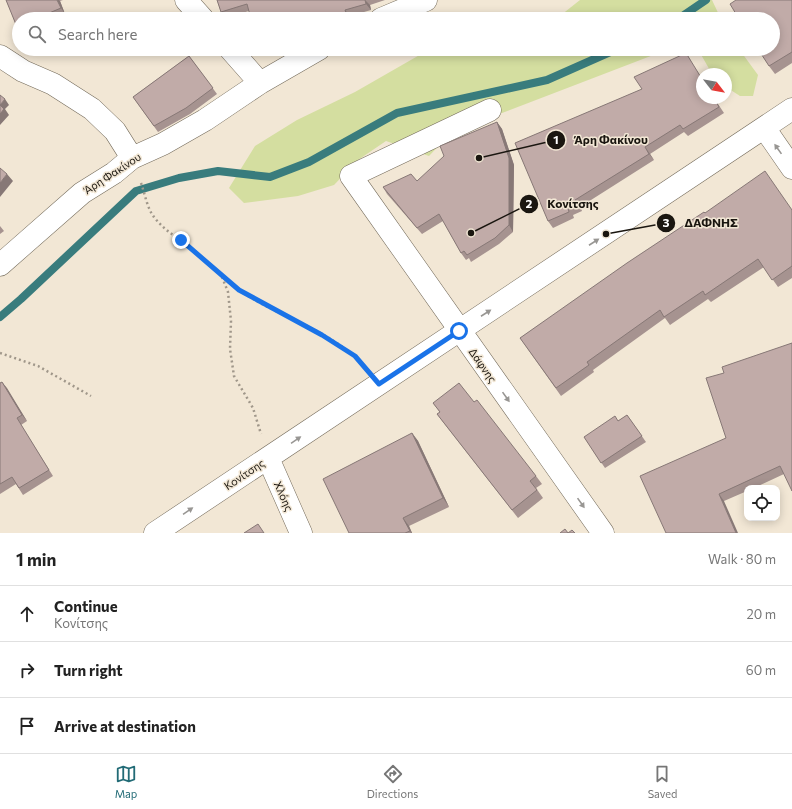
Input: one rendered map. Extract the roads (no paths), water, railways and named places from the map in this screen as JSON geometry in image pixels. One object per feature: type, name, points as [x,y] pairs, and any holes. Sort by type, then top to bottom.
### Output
[{"type":"street","points":[[186,0],[197,12]]},
{"type":"street","points":[[398,12],[426,0]]},
{"type":"street","points":[[0,56],[23,71],[53,84],[92,109],[115,130],[132,158]]},
{"type":"street","points":[[236,56],[260,83]]},
{"type":"street","name":"Άρη Φακίνου","points":[[0,265],[82,192],[114,173],[132,158],[163,144],[205,120],[260,83],[307,56]]},
{"type":"street","name":"Κονίτσης","points":[[155,533],[765,129],[792,109]]},
{"type":"street","name":"Δάφνης","points":[[490,110],[351,176],[603,533]]},
{"type":"street","points":[[765,129],[792,168]]},
{"type":"street","name":"Χλόης","points":[[268,458],[301,533]]},
{"type":"waterway","points":[[688,12],[706,0]]},
{"type":"waterway","points":[[0,317],[136,191],[179,178],[218,171],[270,177],[309,162],[397,113],[547,80],[601,56]]},
{"type":"place","name":"Άρη Φακίνου","points":[[479,158]]},
{"type":"place","name":"Κονίτσης","points":[[471,233]]},
{"type":"place","name":"ΔΑΦΝΗΣ","points":[[606,234]]}]
